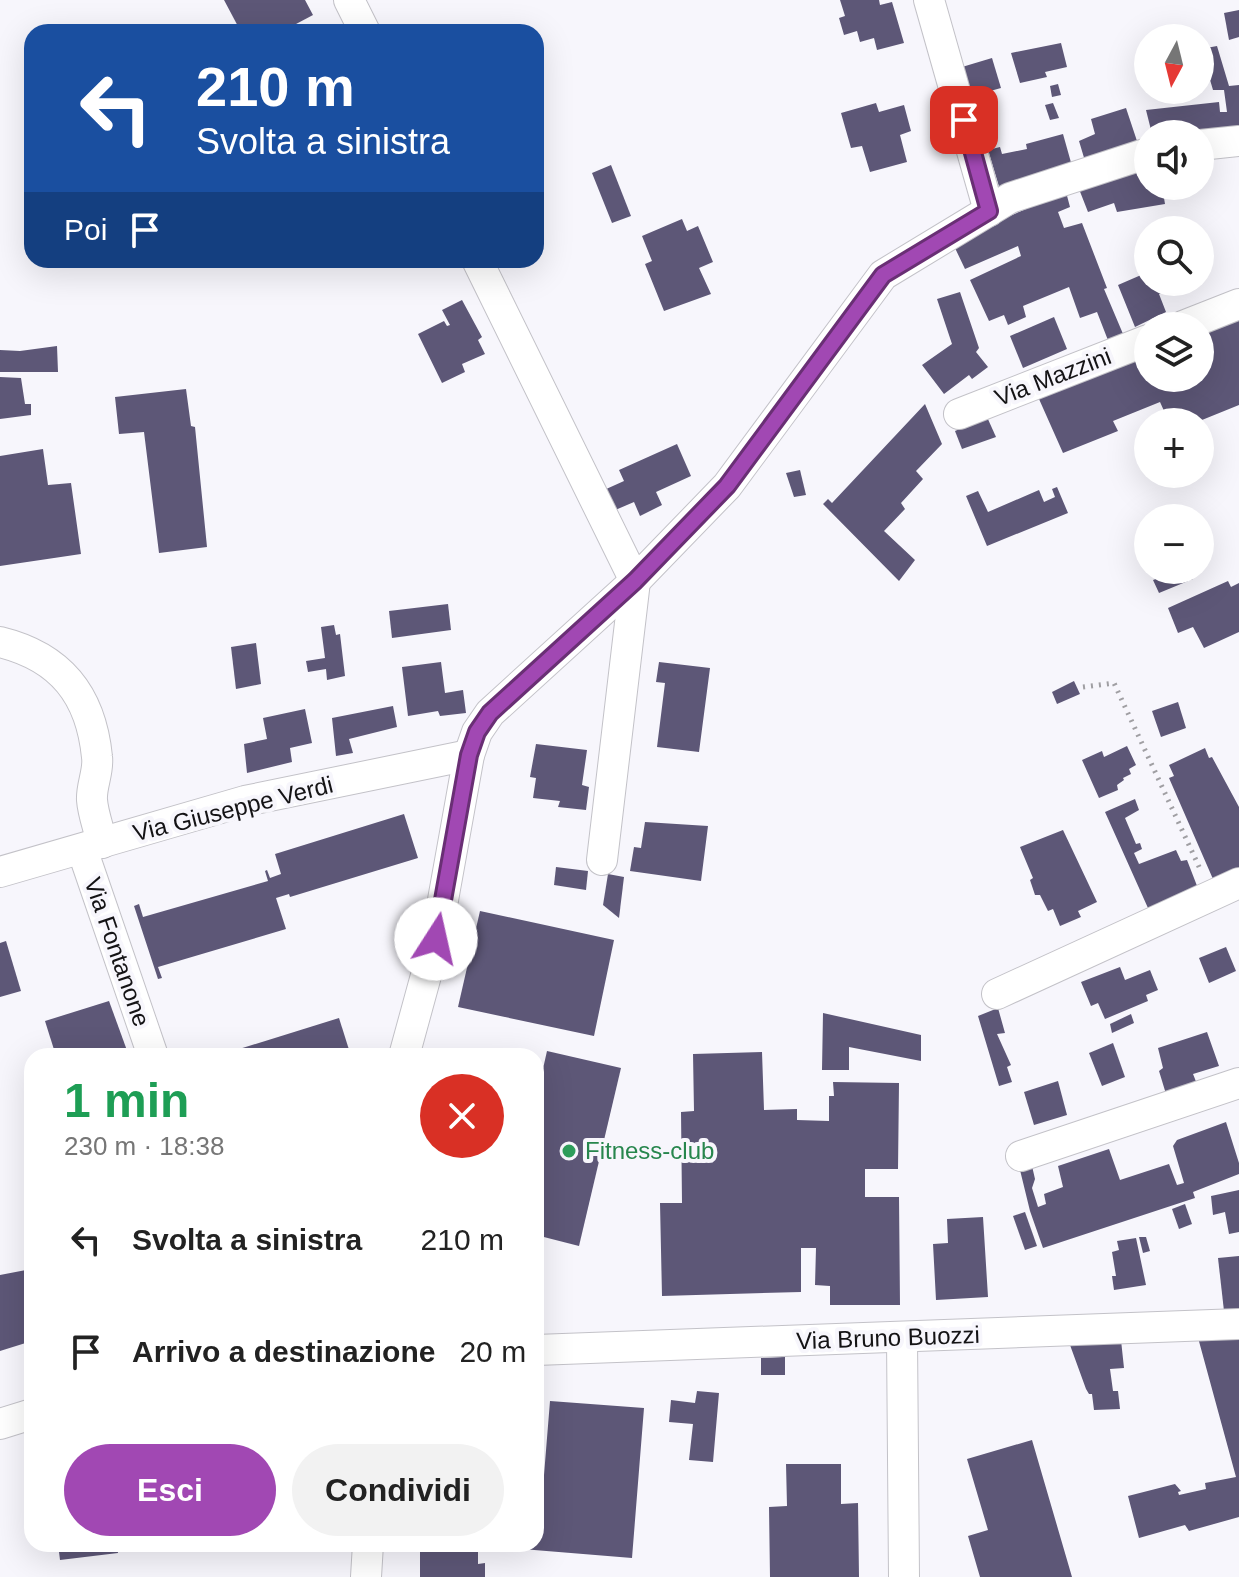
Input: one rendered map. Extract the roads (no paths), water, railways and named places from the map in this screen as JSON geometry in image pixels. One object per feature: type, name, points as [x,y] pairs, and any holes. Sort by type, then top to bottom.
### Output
[{"type":"street","points":[[349,0],[361,24]]},
{"type":"street","points":[[929,0],[989,211]]},
{"type":"street","points":[[1214,144],[1239,141]]},
{"type":"street","points":[[406,1048],[436,939],[469,755],[477,732],[490,713],[635,581],[727,486],[883,275],[1010,198],[1134,158]]},
{"type":"street","points":[[481,268],[635,581],[602,860]]},
{"type":"street","points":[[1214,314],[1239,304]]},
{"type":"street","name":"Via Mazzini","points":[[959,414],[1134,345]]},
{"type":"street","name":"Via Fontanone","points":[[0,642],[20,647],[67,677],[88,710],[98,760],[92,799],[92,846],[151,1048]]},
{"type":"street","name":"Via Giuseppe Verdi","points":[[0,872],[245,801],[469,755]]},
{"type":"street","points":[[997,994],[1226,890]]},
{"type":"street","points":[[1021,1156],[1239,1083]]},
{"type":"street","name":"Via Bruno Buozzi","points":[[544,1350],[1239,1324]]},
{"type":"street","points":[[902,1338],[904,1577]]},
{"type":"street","points":[[0,1424],[24,1416]]},
{"type":"street","points":[[366,1577],[368,1552]]},
{"type":"place","name":"Fitness-club","points":[[569,1151]]}]
